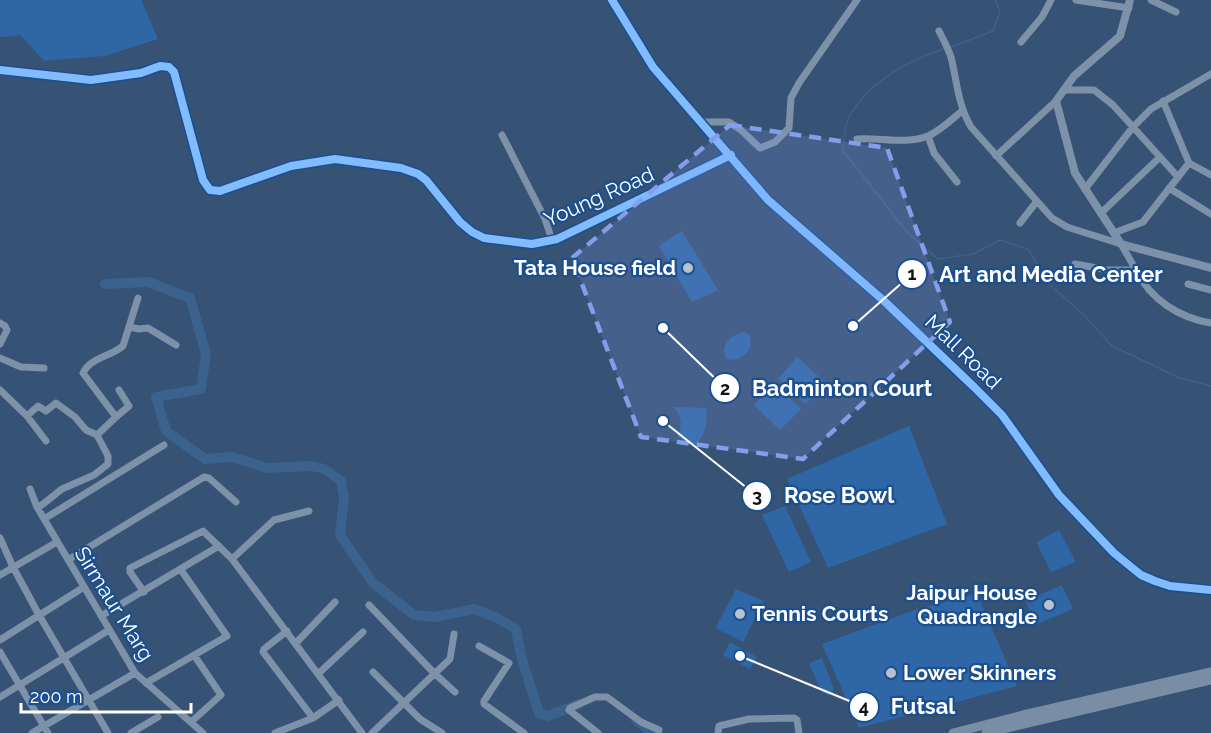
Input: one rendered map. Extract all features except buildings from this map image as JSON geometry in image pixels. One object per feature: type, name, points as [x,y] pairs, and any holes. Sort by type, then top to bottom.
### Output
[{"type":"main road","points":[[953,733],[1211,672]]},
{"type":"main road","points":[[986,733],[1211,680]]},
{"type":"street","name":"Mall Road","points":[[612,0],[653,67],[768,200],[883,300],[1002,415],[1059,495],[1114,553],[1141,575],[1155,581],[1170,586],[1211,590]]},
{"type":"street","points":[[701,122],[729,122],[760,148],[775,142],[789,128],[791,98],[857,0]]},
{"type":"street","points":[[1021,42],[1042,17],[1052,0]]},
{"type":"street","points":[[996,156],[1056,101],[1074,76],[1120,36],[1129,4],[1076,0]]},
{"type":"street","points":[[1151,0],[1176,12]]},
{"type":"street","points":[[939,31],[949,51],[963,111],[971,127],[1052,219],[1063,225],[1121,244],[1211,268]]},
{"type":"street","name":"Young Road","points":[[0,70],[91,80],[141,74],[160,66],[169,67],[174,72],[203,180],[210,190],[220,191],[291,166],[335,159],[401,168],[418,174],[426,180],[460,222],[472,232],[484,238],[523,244],[552,240],[730,156]]},
{"type":"street","points":[[1085,189],[1133,127],[1151,109],[1211,74]]},
{"type":"street","points":[[1064,90],[1094,90],[1113,105],[1178,177]]},
{"type":"street","points":[[1056,101],[1075,173],[1121,244],[1143,284],[1166,306],[1211,323]]},
{"type":"street","points":[[1163,101],[1189,163],[1211,175]]},
{"type":"street","points":[[857,139],[897,140],[928,136],[963,111]]},
{"type":"street","points":[[502,135],[545,219],[552,240]]},
{"type":"street","points":[[928,136],[934,153],[957,182]]},
{"type":"street","points":[[1101,213],[1160,157]]},
{"type":"street","points":[[1114,233],[1143,222],[1189,163]]},
{"type":"street","points":[[1169,188],[1211,214]]},
{"type":"street","points":[[1020,223],[1037,201]]},
{"type":"street","points":[[1075,264],[1108,270],[1136,270]]},
{"type":"street","points":[[1188,284],[1211,290]]},
{"type":"street","points":[[116,417],[83,373],[98,358],[121,349],[138,298]]},
{"type":"street","points":[[1201,321],[1211,329]]},
{"type":"street","points":[[0,323],[7,330],[0,344]]},
{"type":"street","points":[[129,327],[148,328],[176,345]]},
{"type":"street","points":[[0,358],[21,368],[44,368]]},
{"type":"street","points":[[0,390],[27,417],[46,441]]},
{"type":"street","points":[[97,435],[129,406],[119,390]]},
{"type":"street","points":[[27,417],[38,406],[46,411],[56,403],[75,417],[86,430],[97,435],[108,456],[108,464],[94,475],[62,489],[37,508]]},
{"type":"street","points":[[44,519],[164,445]]},
{"type":"street","points":[[68,560],[204,477],[236,502]]},
{"type":"street","name":"Sirmaur Marg","points":[[30,489],[37,508],[135,673],[203,733]]},
{"type":"street","points":[[232,559],[274,520],[309,511]]},
{"type":"street","points":[[144,592],[129,572],[130,568],[201,531],[232,559],[362,733]]},
{"type":"street","points":[[0,538],[39,615],[108,733]]},
{"type":"street","points":[[0,575],[57,542]]},
{"type":"street","points":[[101,616],[219,546]]},
{"type":"street","points":[[146,683],[226,637],[227,634],[181,570]]},
{"type":"street","points":[[0,640],[84,587]]},
{"type":"street","points":[[296,643],[335,602]]},
{"type":"street","points":[[369,605],[455,692]]},
{"type":"street","points":[[0,697],[109,630]]},
{"type":"street","points":[[287,631],[263,651],[313,717]]},
{"type":"street","points":[[319,673],[363,632]]},
{"type":"street","points":[[373,733],[451,657],[454,634]]},
{"type":"street","points":[[479,646],[509,663],[484,704],[524,733]]},
{"type":"street","points":[[0,652],[48,733]]},
{"type":"street","points":[[190,722],[221,695],[194,655]]},
{"type":"street","points":[[373,672],[422,721],[442,733]]},
{"type":"street","points":[[32,733],[135,673]]},
{"type":"street","points":[[598,733],[577,719],[569,710],[571,706],[598,696],[607,697],[641,722],[660,732]]},
{"type":"street","points":[[275,733],[313,717],[339,700]]},
{"type":"street","points":[[131,733],[158,717]]},
{"type":"street","points":[[718,733],[719,726],[732,722],[794,718],[797,720],[799,733]]},
{"type":"highlighted area","points":[[730,125],[887,148],[950,322],[803,459],[641,437],[572,258]]},
{"type":"shaded area","points":[[0,0],[141,0],[158,39],[105,56],[44,61],[20,35],[0,37]]},
{"type":"shaded area","name":"Tata House field","points":[[682,231],[718,290],[692,302],[659,246]]},
{"type":"shaded area","points":[[743,332],[750,335],[751,341],[746,354],[737,359],[726,359],[724,350],[727,342]]},
{"type":"shaded area","points":[[797,357],[826,383],[805,404],[778,379]]},
{"type":"shaded area","points":[[774,383],[801,409],[780,430],[754,405]]},
{"type":"shaded area","points":[[673,407],[706,408],[705,429],[694,447],[677,436],[681,421]]},
{"type":"shaded area","points":[[909,426],[947,524],[828,568],[787,479]]},
{"type":"shaded area","points":[[785,506],[811,562],[789,572],[762,515]]},
{"type":"shaded area","points":[[1059,530],[1076,562],[1051,572],[1036,542]]},
{"type":"shaded area","name":"Jaipur House Quadrangle","points":[[1062,585],[1073,609],[1035,625],[1026,601]]},
{"type":"shaded area","name":"Tennis Courts","points":[[736,589],[764,601],[743,642],[715,628]]},
{"type":"shaded area","name":"Lower Skinners","points":[[977,594],[1017,686],[859,728],[822,644],[920,608]]},
{"type":"shaded area","points":[[730,642],[757,657],[750,669],[723,655]]},
{"type":"shaded area","points":[[822,658],[834,689],[830,696],[821,692],[809,663]]},
{"type":"waterway","points":[[949,48],[993,31],[1000,11],[995,0]]},
{"type":"waterway","points":[[944,49],[902,66],[866,94],[848,119],[843,151],[908,233],[938,259],[973,254],[1000,240],[1028,249],[1048,283],[1085,316],[1112,346],[1180,378],[1211,386]]},
{"type":"waterway","points":[[105,284],[148,282],[190,298],[206,354],[201,389],[156,397],[166,431],[205,459],[232,457],[267,468],[312,466],[324,469],[341,481],[344,498],[340,535],[373,583],[414,615],[435,617],[474,609],[495,617],[516,629],[521,656],[539,713],[548,716],[579,704]]},
{"type":"waterway","points":[[636,720],[652,732]]},
{"type":"cycle path","points":[[612,0],[653,67],[768,200],[883,300],[1002,415],[1059,495],[1114,553],[1141,575],[1155,581],[1170,586],[1211,590]]},
{"type":"cycle path","points":[[0,70],[91,80],[141,73],[160,66],[169,67],[174,72],[203,180],[210,190],[220,191],[291,166],[335,159],[401,168],[418,174],[426,180],[460,222],[472,232],[484,238],[532,244],[557,239],[731,155]]},
{"type":"place","name":"Tata House field","points":[[688,268]]},
{"type":"place","name":"Art and Media Center","points":[[853,326]]},
{"type":"place","name":"Badminton Court","points":[[663,328]]},
{"type":"place","name":"Rose Bowl","points":[[663,421]]},
{"type":"place","name":"Jaipur House Quadrangle","points":[[1049,605]]},
{"type":"place","name":"Tennis Courts","points":[[740,614]]},
{"type":"place","name":"Futsal","points":[[740,656]]},
{"type":"place","name":"Lower Skinners","points":[[891,673]]}]
